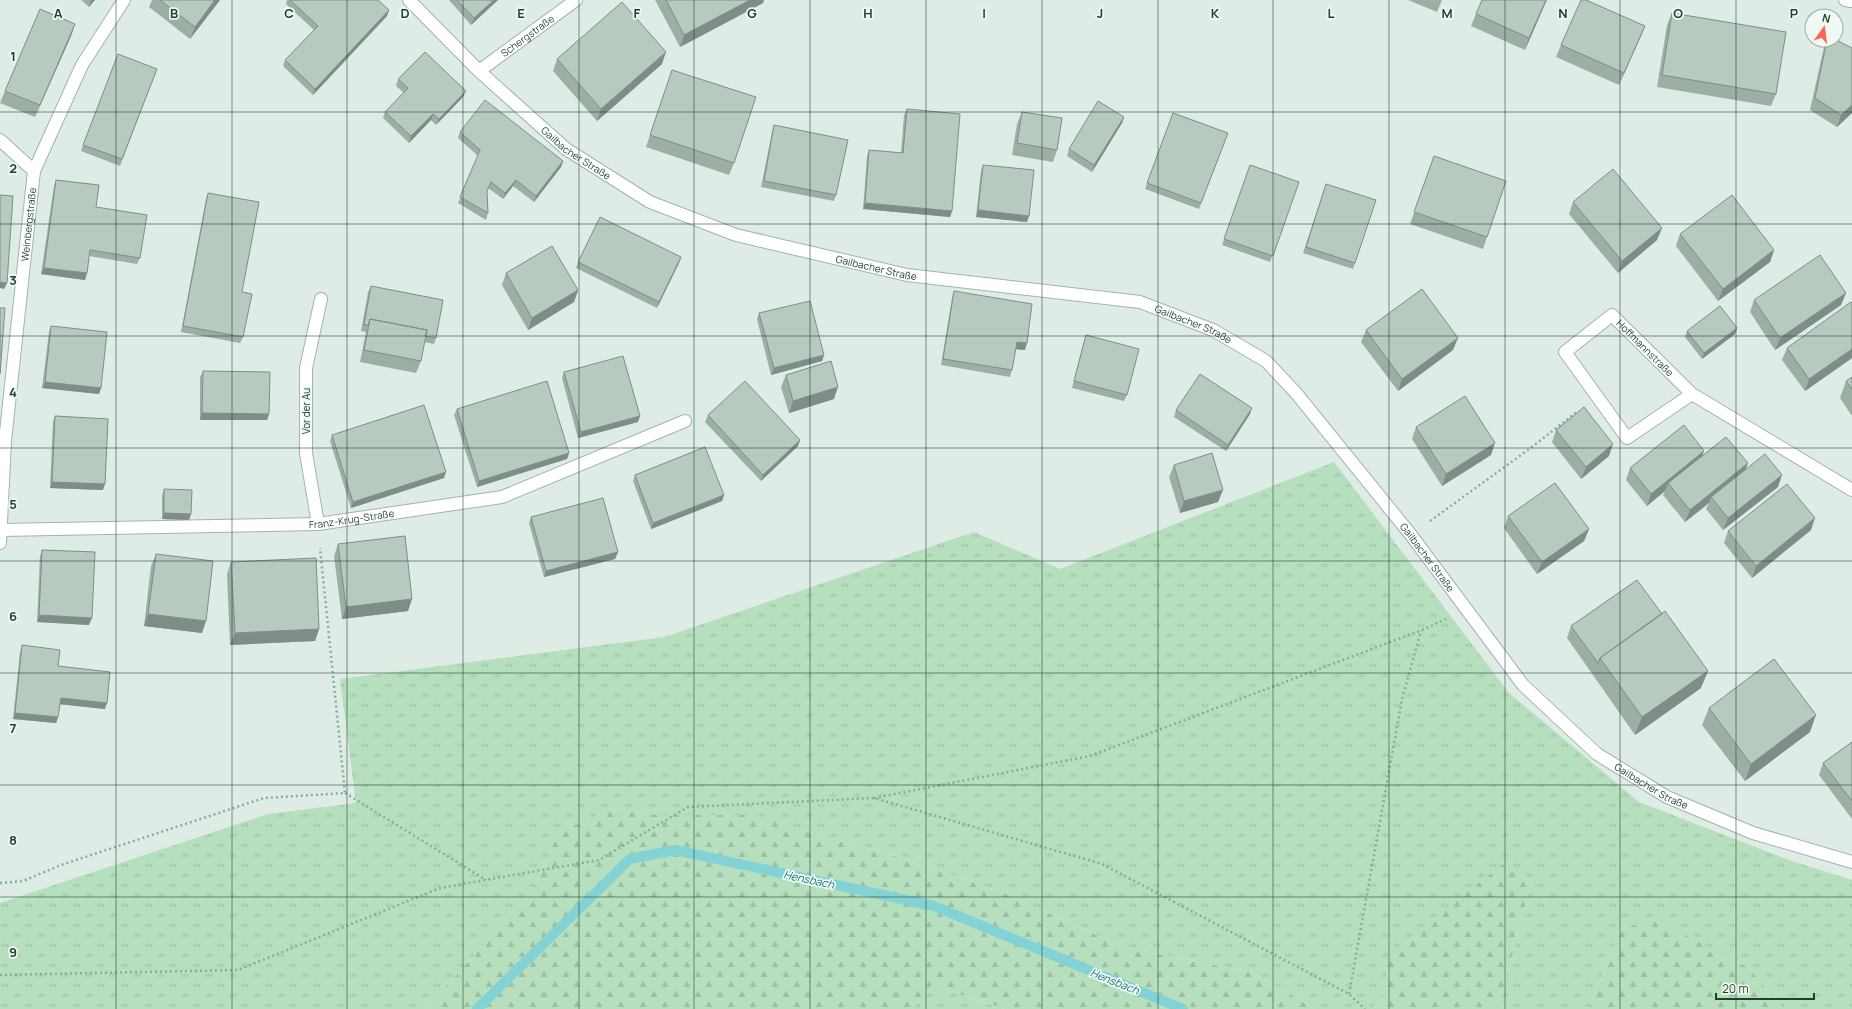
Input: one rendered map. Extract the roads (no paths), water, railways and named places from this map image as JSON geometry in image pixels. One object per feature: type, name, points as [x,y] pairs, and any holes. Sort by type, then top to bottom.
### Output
[{"type":"street","name":"Weinbergstraße","points":[[0,543],[3,440],[34,172],[82,65],[124,0]]},
{"type":"street","name":"Gailbacher Straße","points":[[409,0],[478,71],[566,149],[650,202],[736,235],[907,275],[1140,302],[1213,330],[1266,361],[1296,393],[1411,535],[1523,685],[1597,754],[1667,797],[1753,833],[1852,862]]},
{"type":"street","name":"Schergstraße","points":[[478,71],[576,0]]},
{"type":"street","points":[[1845,0],[1852,2]]},
{"type":"street","points":[[0,140],[34,172]]},
{"type":"street","name":"Vor der Au","points":[[318,524],[306,453],[306,368],[321,299]]},
{"type":"street","name":"Hoffmannstraße","points":[[1692,394],[1626,438],[1598,396],[1565,352],[1612,315],[1692,394],[1852,490]]},
{"type":"street","name":"Franz-Krug-Straße","points":[[1,530],[318,524],[502,497],[685,421]]},
{"type":"waterway","name":"Hensbach","points":[[477,1009],[630,859],[675,850],[934,906],[1183,1009]]}]
